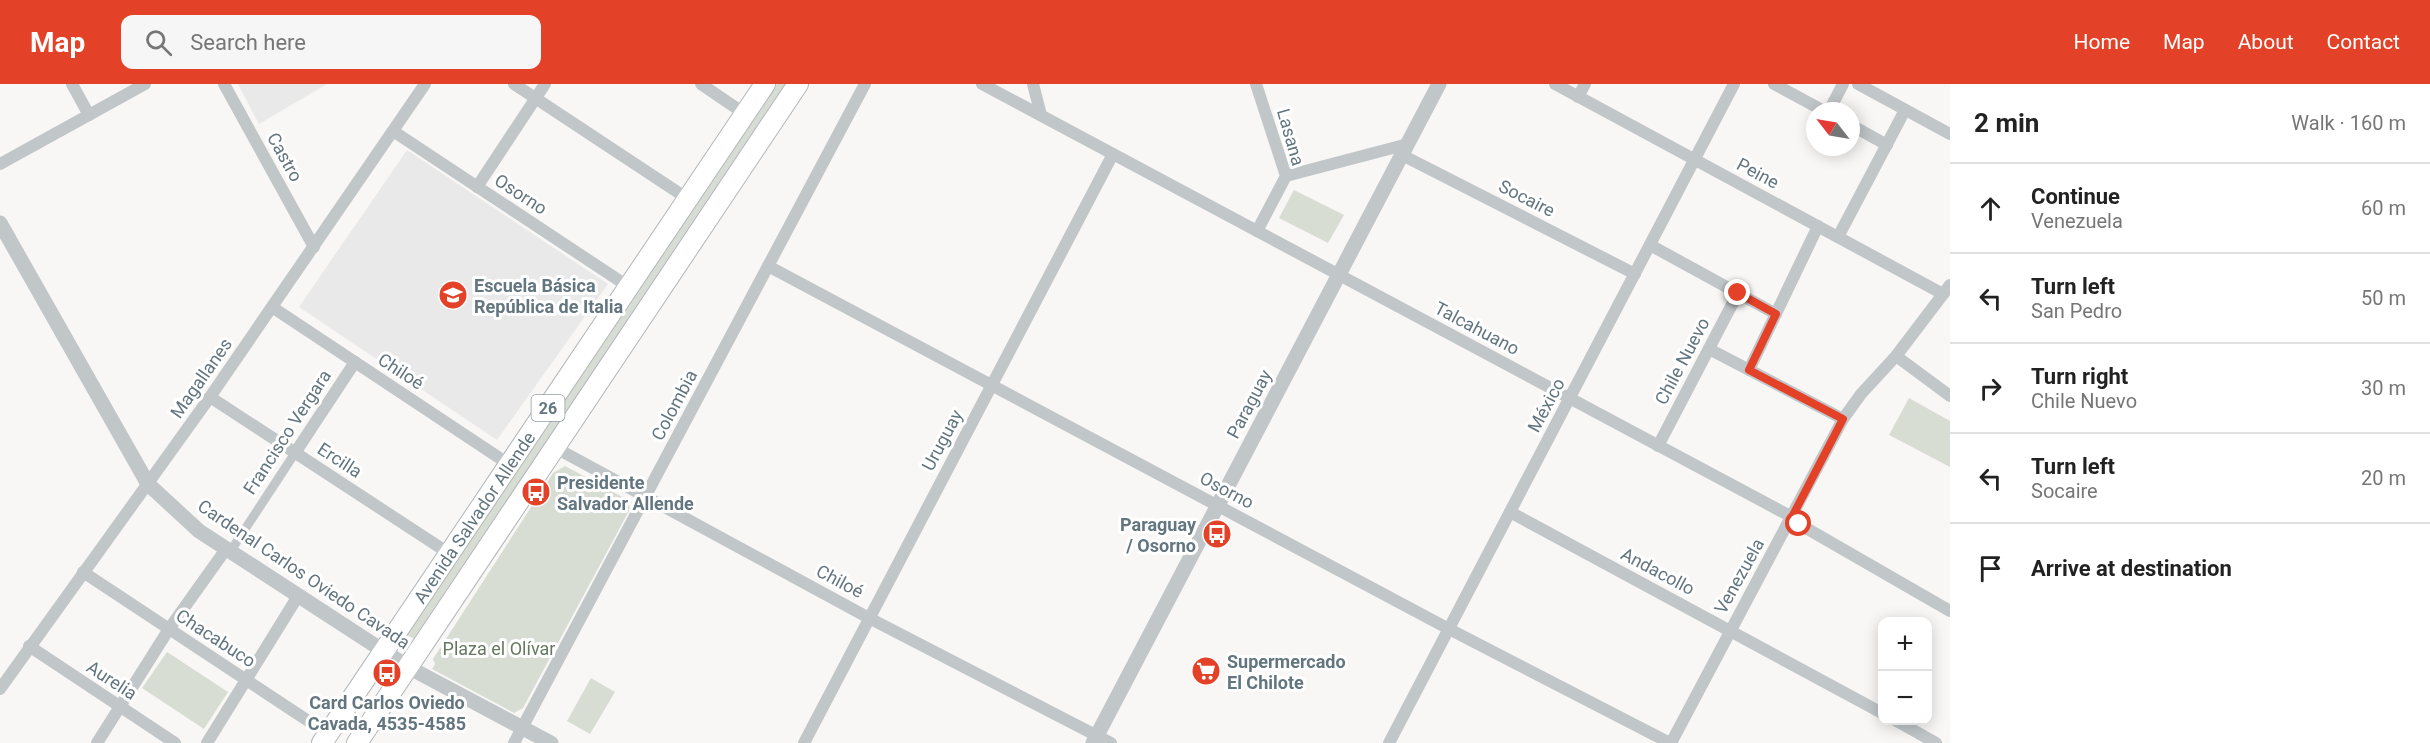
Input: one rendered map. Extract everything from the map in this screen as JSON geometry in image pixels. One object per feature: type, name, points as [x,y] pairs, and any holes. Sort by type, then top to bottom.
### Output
[{"type":"highway","name":"Avenida Salvador Allende","points":[[325,738],[765,84]]},
{"type":"highway","name":"Avenida Salvador Allende","points":[[357,743],[798,84]]},
{"type":"street","points":[[72,84],[89,115]]},
{"type":"street","points":[[0,164],[145,84]]},
{"type":"street","name":"Castro","points":[[224,84],[314,247]]},
{"type":"street","name":"Magallanes","points":[[0,689],[28,646],[210,397],[425,84]]},
{"type":"street","points":[[514,84],[688,199]]},
{"type":"street","points":[[477,187],[545,84]]},
{"type":"street","points":[[701,84],[745,114]]},
{"type":"street","name":"Colombia","points":[[514,743],[865,84]]},
{"type":"street","name":"Talcahuano","points":[[982,84],[1792,517],[1799,524],[1950,611]]},
{"type":"street","points":[[1033,84],[1041,116]]},
{"type":"street","name":"Lasana","points":[[1256,84],[1286,177],[1257,231]]},
{"type":"street","name":"Paraguay","points":[[1095,739],[1439,84]]},
{"type":"street","name":"Peine","points":[[1555,84],[1838,237],[1947,289]]},
{"type":"street","points":[[1578,96],[1585,84]]},
{"type":"street","name":"México","points":[[1390,743],[1734,84]]},
{"type":"street","points":[[1774,84],[1809,102]]},
{"type":"street","points":[[1832,102],[1843,84]]},
{"type":"street","points":[[1857,84],[1950,134]]},
{"type":"street","points":[[1838,237],[1905,110]]},
{"type":"street","points":[[1860,130],[1887,145]]},
{"type":"street","name":"Osorno","points":[[393,131],[629,287]]},
{"type":"street","points":[[1286,177],[1405,149]]},
{"type":"street","name":"Socaire","points":[[1405,149],[1635,274]]},
{"type":"street","name":"Uruguay","points":[[804,743],[1113,154]]},
{"type":"street","name":"Cardenal Carlos Oviedo Cavada","points":[[0,223],[148,484],[199,531],[408,668],[551,743]]},
{"type":"street","points":[[1749,370],[1818,226]]},
{"type":"street","points":[[1650,245],[1776,314]]},
{"type":"street","name":"Osorno","points":[[768,266],[1449,629],[1670,743]]},
{"type":"street","name":"Venezuela","points":[[1670,743],[1843,419],[1861,394],[1896,356],[1947,289]]},
{"type":"street","name":"Chile Nuevo","points":[[1658,446],[1738,293]]},
{"type":"street","name":"Chiloé","points":[[272,307],[510,465]]},
{"type":"street","points":[[1709,349],[1843,419]]},
{"type":"street","points":[[1896,356],[1950,396]]},
{"type":"street","name":"Francisco Vergara","points":[[97,743],[169,629],[228,550],[355,362]]},
{"type":"street","name":"Ercilla","points":[[210,397],[450,554]]},
{"type":"street","name":"Chiloé","points":[[554,447],[1095,739],[1111,743]]},
{"type":"street","name":"Andacollo","points":[[1510,512],[1878,711]]},
{"type":"street","name":"Chacabuco","points":[[83,572],[246,680],[325,738]]},
{"type":"street","points":[[207,743],[298,596]]},
{"type":"street","name":"Aurelia","points":[[28,646],[175,743]]},
{"type":"street","points":[[1904,725],[1936,743]]},
{"type":"shaded area","points":[[238,84],[327,84],[259,124]]},
{"type":"shaded area","name":"Escuela Básica República de Italia","points":[[407,150],[608,284],[497,440],[299,307]]},
{"type":"green space","points":[[777,84],[787,84],[414,639],[407,635]]},
{"type":"green space","points":[[1294,190],[1344,215],[1328,243],[1279,218]]},
{"type":"green space","points":[[1909,398],[1950,421],[1950,467],[1889,435]]},
{"type":"green space","name":"Plaza el Olívar","points":[[565,466],[628,500],[630,509],[523,708],[514,713],[432,669],[435,664],[433,659],[553,473]]},
{"type":"green space","points":[[167,652],[228,692],[204,729],[142,688]]},
{"type":"green space","points":[[591,678],[615,692],[590,734],[567,721]]},
{"type":"place","name":"Escuela Básica República de Italia","points":[[453,295]]},
{"type":"place","name":"Presidente Salvador Allende","points":[[536,492]]},
{"type":"place","name":"Paraguay / Osorno","points":[[1217,534]]},
{"type":"place","name":"Supermercado El Chilote","points":[[1206,671]]},
{"type":"place","name":"Card Carlos Oviedo Cavada, 4535-4585","points":[[387,673]]},
{"type":"route","points":[[1738,293],[1776,314],[1749,370],[1843,419],[1792,517],[1799,524]]}]
